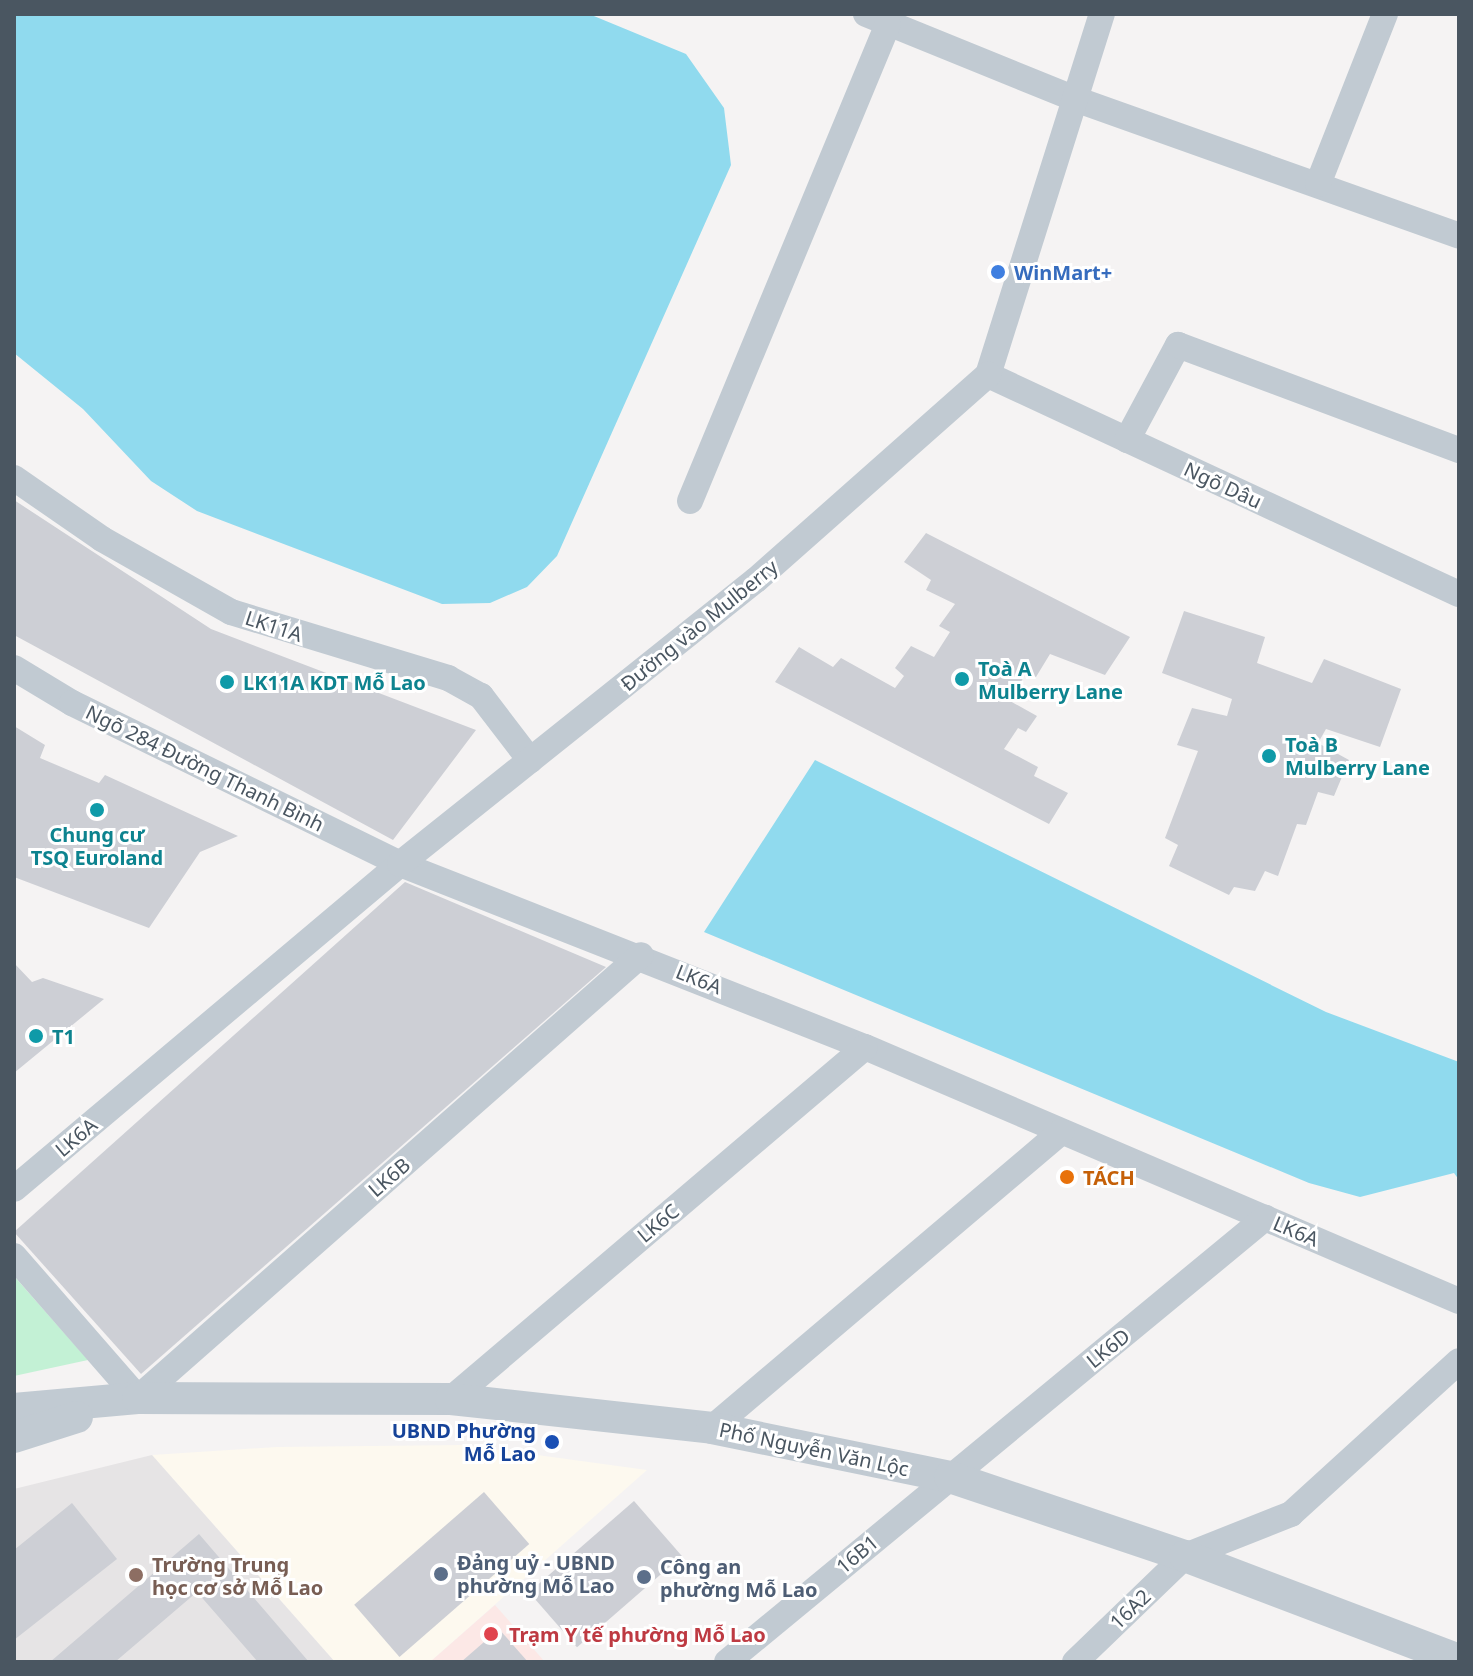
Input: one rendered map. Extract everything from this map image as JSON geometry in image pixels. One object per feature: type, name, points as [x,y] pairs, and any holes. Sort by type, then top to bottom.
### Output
[{"type":"street","points":[[988,375],[1102,14]]},
{"type":"street","points":[[1318,184],[1385,14]]},
{"type":"street","points":[[690,501],[877,19],[1075,99],[1459,236]]},
{"type":"street","points":[[1127,440],[1178,345],[1459,450]]},
{"type":"street","name":"Ngõ Dâu","points":[[988,375],[1459,594]]},
{"type":"street","name":"Đường vào Mulberry","points":[[400,864],[756,580],[988,375]]},
{"type":"street","name":"LK11A","points":[[14,478],[102,539],[231,612],[448,678],[481,696],[530,760]]},
{"type":"street","name":"Ngõ 284 Đường Thanh Bình","points":[[14,668],[72,703],[400,864]]},
{"type":"street","name":"LK6A","points":[[14,1189],[400,864],[641,955],[865,1047],[1459,1301]]},
{"type":"street","name":"LK6B","points":[[138,1398],[641,955]]},
{"type":"street","name":"LK6C","points":[[451,1399],[865,1047]]},
{"type":"street","points":[[712,1428],[1061,1132]]},
{"type":"street","name":"LK6D","points":[[950,1477],[1265,1218]]},
{"type":"street","points":[[14,1256],[138,1398]]},
{"type":"street","points":[[1185,1556],[1291,1514],[1459,1361]]},
{"type":"street","name":"Phố Nguyễn Văn Lộc","points":[[14,1437],[138,1398]]},
{"type":"street","name":"Phố Nguyễn Văn Lộc","points":[[14,1409],[138,1398],[451,1399],[712,1428],[950,1477],[1185,1556],[1459,1660]]},
{"type":"street","name":"16B1","points":[[727,1662],[950,1477]]},
{"type":"street","name":"16A2","points":[[1075,1662],[1185,1556]]},
{"type":"shaded area","points":[[464,1445],[647,1470],[430,1662],[335,1662],[152,1455],[277,1447]]},
{"type":"shaded area","name":"Trường Trung học cơ sở Mỗ Lao","points":[[152,1455],[335,1662],[14,1662],[14,1489]]},
{"type":"shaded area","name":"Trạm Y tế phường Mỗ Lao","points":[[495,1605],[545,1662],[430,1662]]},
{"type":"green space","points":[[14,1276],[88,1360],[14,1376]]},
{"type":"water","points":[[14,14],[589,14],[686,54],[724,108],[731,165],[557,556],[527,587],[490,603],[442,604],[197,511],[151,481],[83,409],[14,353]]},
{"type":"water","points":[[815,760],[1326,1012],[1459,1062],[1459,1180],[1454,1173],[1360,1197],[1309,1183],[704,932]]},
{"type":"building","name":"LK11A KDT Mỗ Lao","points":[[14,500],[211,629],[476,730],[393,840],[14,635]]},
{"type":"building","name":"Toà A Mulberry Lane","points":[[926,533],[1130,637],[1105,675],[1050,654],[1036,677],[1026,673],[1010,701],[1037,716],[1026,732],[1018,728],[1004,749],[1038,767],[1034,776],[1068,793],[1049,824],[775,682],[799,647],[833,667],[841,658],[895,688],[904,676],[895,668],[911,646],[934,657],[950,632],[939,626],[955,604],[926,590],[931,580],[904,562]]},
{"type":"building","name":"Toà B Mulberry Lane","points":[[1184,611],[1265,637],[1257,663],[1312,683],[1324,659],[1401,689],[1380,747],[1326,729],[1318,743],[1349,760],[1334,796],[1318,792],[1306,825],[1297,824],[1278,876],[1265,871],[1255,891],[1234,887],[1229,895],[1169,866],[1178,845],[1165,838],[1198,751],[1177,745],[1192,708],[1227,716],[1232,699],[1162,673]]},
{"type":"building","name":"Chung cư TSQ Euroland","points":[[14,726],[45,745],[40,758],[99,783],[105,775],[238,836],[200,852],[149,928],[14,877]]},
{"type":"building","points":[[405,882],[606,967],[141,1374],[14,1232]]},
{"type":"building","name":"T1","points":[[14,963],[32,982],[43,978],[104,999],[14,1073]]},
{"type":"building","name":"Đảng uỷ - UBND phường Mỗ Lao","points":[[484,1492],[529,1544],[399,1657],[354,1605]]},
{"type":"building","points":[[634,1501],[682,1556],[577,1647],[529,1592]]},
{"type":"building","points":[[72,1503],[117,1559],[14,1640],[14,1550]]},
{"type":"building","points":[[199,1534],[309,1662],[258,1662],[197,1592],[115,1662],[50,1662]]},
{"type":"building","points":[[499,1629],[528,1662],[461,1662]]},
{"type":"place","name":"WinMart+","points":[[998,272]]},
{"type":"place","name":"Toà A Mulberry Lane","points":[[962,679]]},
{"type":"place","name":"LK11A KDT Mỗ Lao","points":[[227,682]]},
{"type":"place","name":"Toà B Mulberry Lane","points":[[1269,756]]},
{"type":"place","name":"Chung cư TSQ Euroland","points":[[97,810]]},
{"type":"place","name":"T1","points":[[36,1036]]},
{"type":"place","name":"TÁCH","points":[[1067,1177]]},
{"type":"place","name":"UBND Phường Mỗ Lao","points":[[552,1442]]},
{"type":"place","name":"Đảng uỷ - UBND phường Mỗ Lao","points":[[441,1574]]},
{"type":"place","name":"Trường Trung học cơ sở Mỗ Lao","points":[[136,1575]]},
{"type":"place","name":"Công an phường Mỗ Lao","points":[[644,1577]]},
{"type":"place","name":"Trạm Y tế phường Mỗ Lao","points":[[491,1634]]}]
